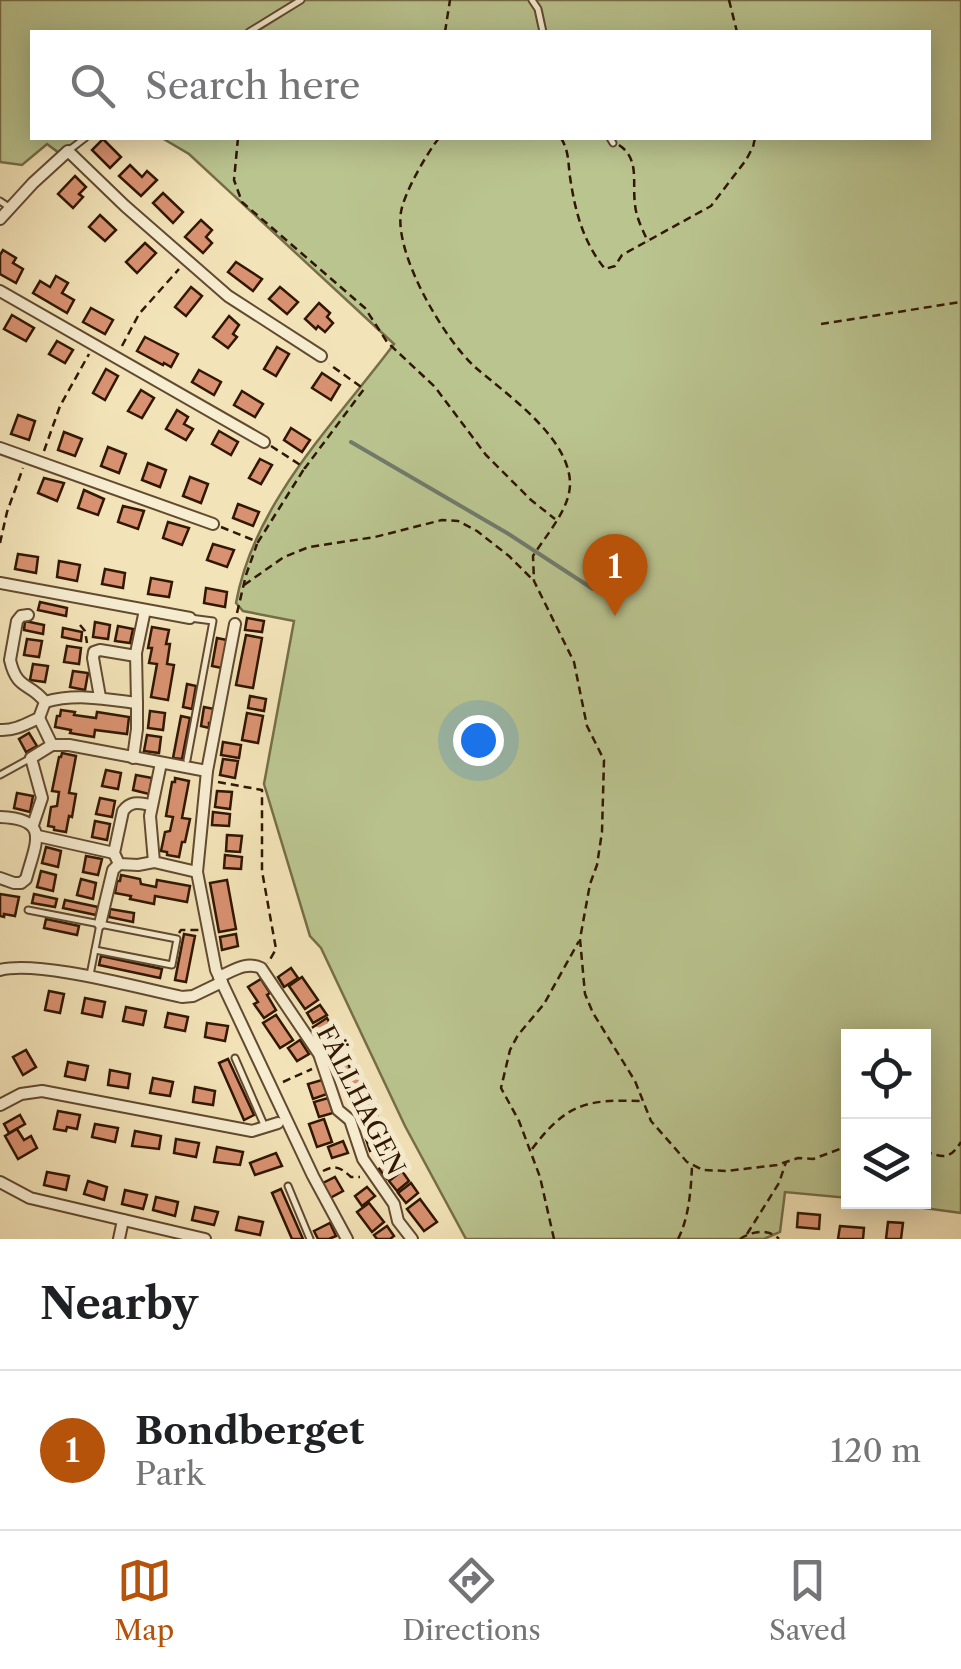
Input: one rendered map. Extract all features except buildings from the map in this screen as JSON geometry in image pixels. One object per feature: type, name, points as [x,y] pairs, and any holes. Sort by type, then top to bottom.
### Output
[{"type":"street","points":[[0,219],[5,204],[68,151],[228,296],[321,356]]},
{"type":"street","points":[[0,292],[264,442]]},
{"type":"street","points":[[0,448],[213,524]]},
{"type":"street","points":[[0,583],[190,618]]},
{"type":"street","points":[[133,758],[137,730],[136,656],[146,610]]},
{"type":"street","points":[[28,616],[17,621],[5,659],[18,682],[45,702]]},
{"type":"street","points":[[235,624],[207,776],[197,872],[221,979],[313,1176],[347,1239]]},
{"type":"street","points":[[100,697],[94,652],[136,656]]},
{"type":"street","points":[[45,702],[100,697],[137,703]]},
{"type":"street","points":[[0,730],[39,718],[45,702]]},
{"type":"street","points":[[39,718],[52,745]]},
{"type":"street","points":[[0,878],[14,883],[26,879],[42,798],[31,758],[52,745],[162,763],[207,776]]},
{"type":"street","points":[[154,862],[151,806],[162,763]]},
{"type":"street","points":[[100,924],[123,811],[131,803],[151,806]]},
{"type":"street","points":[[0,817],[26,821],[35,831],[116,859],[138,865],[154,862],[197,872]]},
{"type":"street","points":[[0,970],[28,968],[182,997],[193,996],[243,966],[261,968]]},
{"type":"street","name":"FÄLLHAGEN","points":[[261,968],[319,1054],[338,1110],[350,1120],[363,1159],[412,1239]]},
{"type":"street","points":[[0,1106],[21,1094],[42,1090],[252,1131],[278,1122]]},
{"type":"street","points":[[0,1182],[30,1198],[205,1239]]},
{"type":"street","points":[[119,1239],[123,1220]]},
{"type":"lane","points":[[251,30],[301,0]]},
{"type":"lane","points":[[532,0],[543,30]]},
{"type":"lane","points":[[68,151],[82,140]]},
{"type":"lane","points":[[188,760],[214,621],[190,618]]},
{"type":"lane","points":[[0,775],[31,758]]},
{"type":"lane","points":[[28,910],[177,939],[172,965],[95,950]]},
{"type":"lane","points":[[90,978],[100,924]]},
{"type":"lane","points":[[235,1058],[266,1126]]},
{"type":"lane","points":[[288,1186],[310,1239]]},
{"type":"path","points":[[445,30],[450,0]]},
{"type":"path","points":[[729,0],[736,30]]},
{"type":"path","points":[[238,140],[234,180],[242,202],[365,308],[387,342],[435,386],[486,455],[556,520]]},
{"type":"path","points":[[438,140],[401,210],[400,232],[423,293],[457,348],[543,427],[556,445],[570,480],[568,499],[534,556],[534,581]]},
{"type":"path","points":[[562,140],[568,150],[576,215],[591,252],[604,269],[615,266],[622,256],[710,206],[746,160],[755,140]]},
{"type":"path","points":[[611,140],[631,156],[634,206],[648,242]]},
{"type":"path","points":[[116,356],[140,314],[186,261]]},
{"type":"path","points":[[822,324],[961,302]]},
{"type":"path","points":[[40,462],[60,406],[94,344]]},
{"type":"path","points":[[235,624],[258,542],[305,468],[364,388],[321,356]]},
{"type":"path","points":[[264,442],[305,468]]},
{"type":"path","points":[[0,543],[27,457]]},
{"type":"path","points":[[244,584],[284,557],[309,547],[375,537],[442,520],[458,521],[477,531],[509,556],[534,581],[574,662],[587,726],[604,760],[602,832],[580,940],[585,994],[635,1081],[651,1121],[675,1151],[703,1170],[726,1171],[798,1158],[813,1159],[841,1149]]},
{"type":"path","points":[[213,524],[258,542]]},
{"type":"path","points":[[80,625],[94,652]]},
{"type":"path","points":[[207,776],[262,790],[262,871],[276,949],[261,968]]},
{"type":"path","points":[[177,939],[181,930],[208,930]]},
{"type":"path","points":[[554,1239],[540,1177],[519,1121],[501,1088],[518,1035],[544,1004],[580,940]]},
{"type":"path","points":[[271,1087],[323,1064]]},
{"type":"path","points":[[530,1151],[548,1127],[592,1101],[642,1101]]},
{"type":"path","points":[[931,1153],[942,1157],[954,1153],[961,1142]]},
{"type":"path","points":[[954,1153],[961,1158]]},
{"type":"path","points":[[740,1239],[779,1183],[786,1162]]},
{"type":"path","points":[[678,1239],[692,1164]]},
{"type":"path","points":[[313,1176],[334,1166],[352,1178],[371,1172]]},
{"type":"path","points":[[747,1234],[771,1233],[778,1239]]},
{"type":"green space","points":[[0,0],[961,0],[961,1213],[931,1209],[931,1029],[841,1029],[841,1197],[785,1192],[780,1232],[764,1239],[466,1239],[405,1126],[321,948],[310,936],[264,784],[294,621],[243,611],[236,603],[246,566],[278,497],[394,344],[189,154],[165,140],[931,140],[931,30],[30,30],[30,140],[84,140],[66,158],[47,144],[22,165],[0,162]]},
{"type":"waterway","points":[[351,442],[507,533],[593,589]]},
{"type":"place","name":"Bondberget","points":[[615,616]]}]
